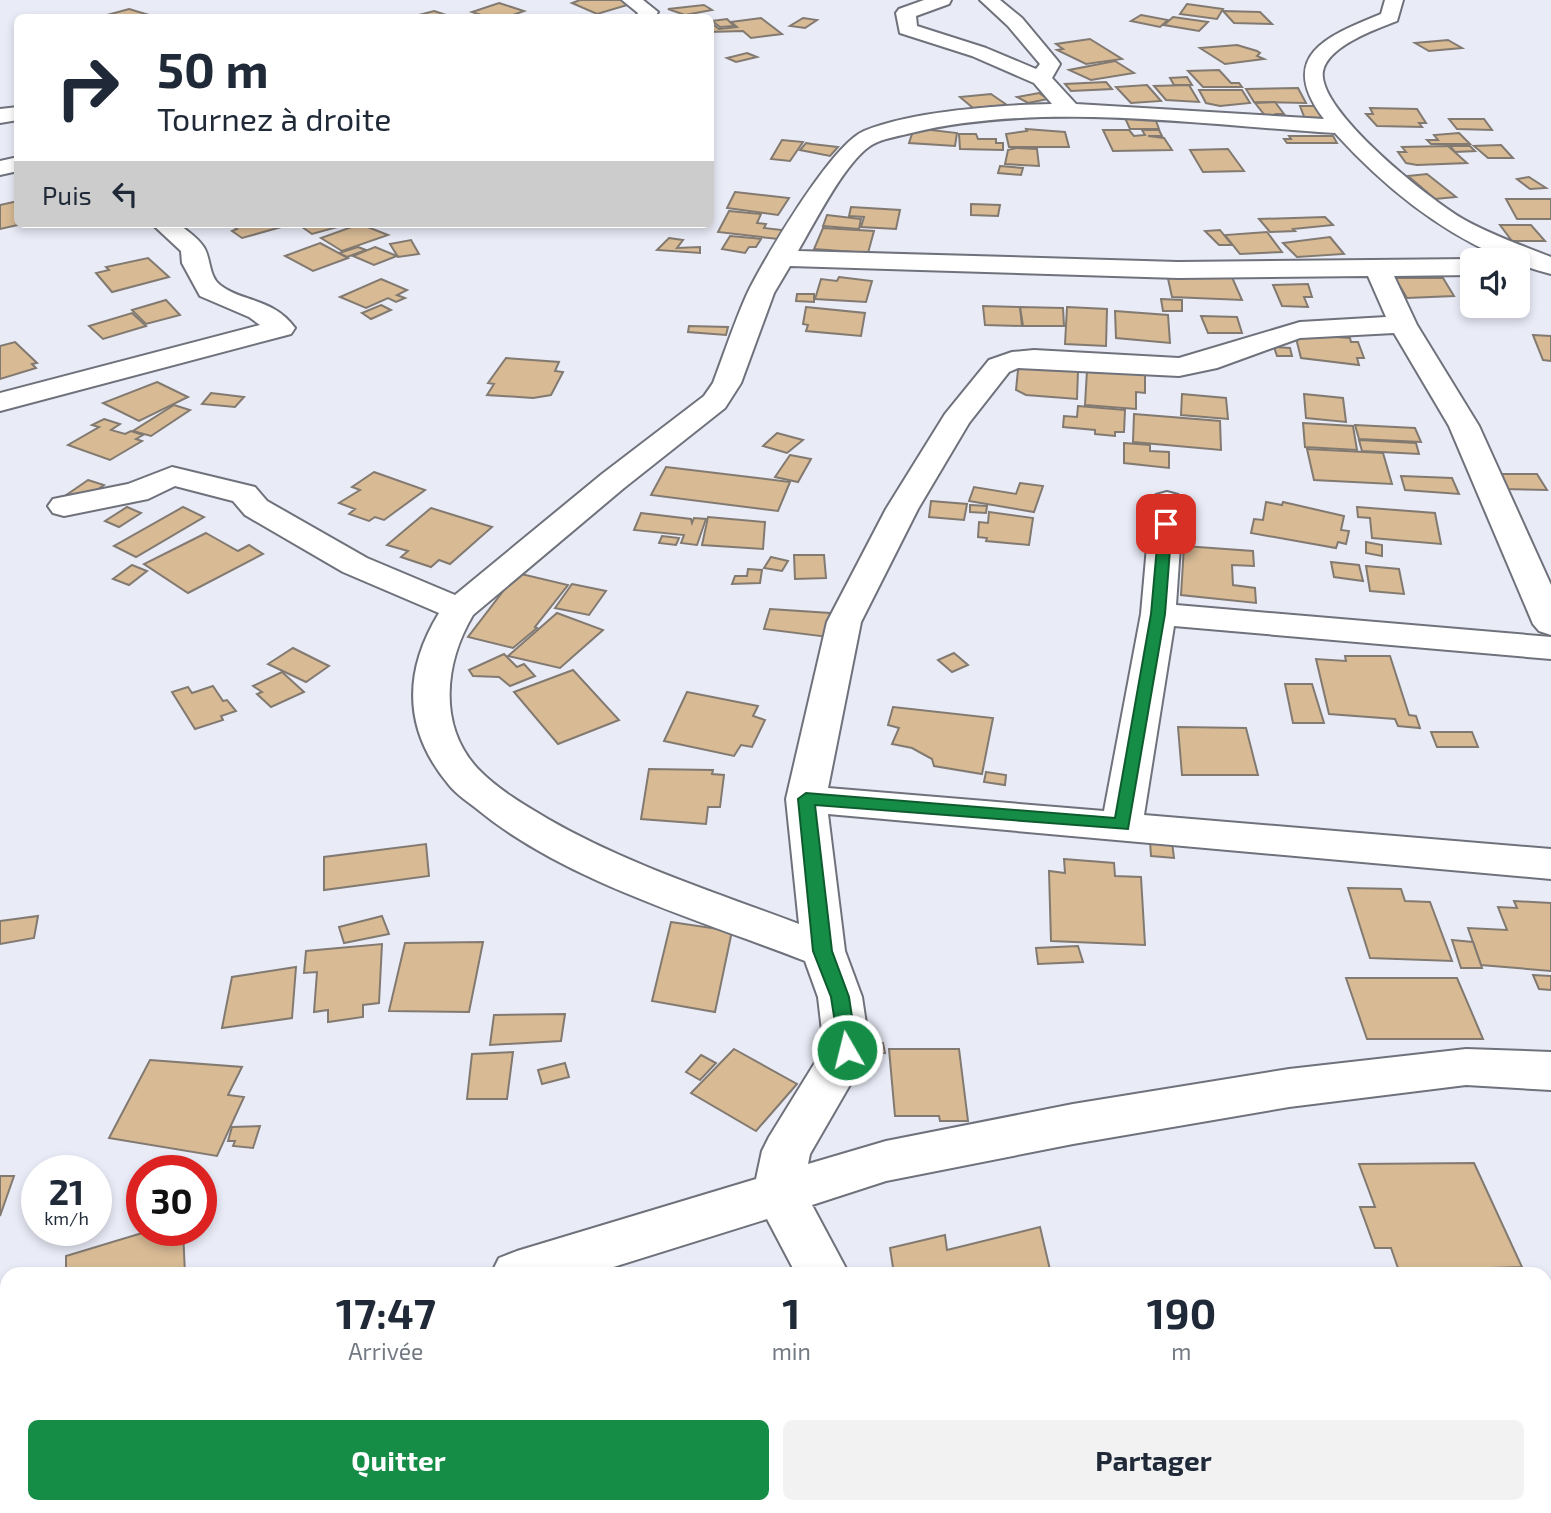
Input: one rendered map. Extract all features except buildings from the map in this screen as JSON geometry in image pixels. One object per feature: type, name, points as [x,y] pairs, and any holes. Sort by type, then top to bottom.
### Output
[{"type":"street","points":[[631,0],[648,12],[647,14]]},
{"type":"street","points":[[942,0],[906,13],[907,29],[979,52],[1041,79],[1070,110]]},
{"type":"street","points":[[989,0],[1015,22],[1050,64],[1041,79]]},
{"type":"street","points":[[1394,0],[1390,17],[1337,42],[1319,59],[1312,72],[1312,85],[1339,127],[1392,177],[1442,217],[1510,248]]},
{"type":"street","points":[[822,951],[583,858],[509,814],[463,777],[442,741],[430,705],[431,675],[440,641],[458,609],[613,481],[715,402],[727,383],[761,293],[784,258],[817,197],[857,145],[872,136],[933,121],[1017,111],[1070,110],[1339,127]]},
{"type":"street","points":[[0,402],[281,328],[259,311],[209,290],[195,263],[193,249],[169,228]]},
{"type":"street","points":[[1530,257],[1551,267],[1530,267]]},
{"type":"street","points":[[784,258],[1178,270],[1460,267]]},
{"type":"street","points":[[1378,268],[1404,325],[1464,426],[1551,624]]},
{"type":"street","points":[[818,1267],[779,1192],[786,1150],[847,1050],[840,997],[822,951],[806,799],[844,622],[916,487],[956,420],[999,366],[1012,359],[1179,367],[1200,365],[1284,334],[1314,327],[1404,325]]},
{"type":"street","points":[[64,506],[137,492],[172,476],[244,494],[256,508],[355,565],[458,609]]},
{"type":"street","points":[[1122,825],[1158,614],[1167,502]]},
{"type":"street","points":[[1158,614],[1551,648]]},
{"type":"street","points":[[806,799],[1551,864]]},
{"type":"street","points":[[539,1267],[886,1161],[1073,1124],[1289,1088],[1466,1067],[1551,1071]]},
{"type":"route","points":[[847,1050],[840,997],[822,951],[806,799],[1122,825],[1158,614],[1166,524]]}]
